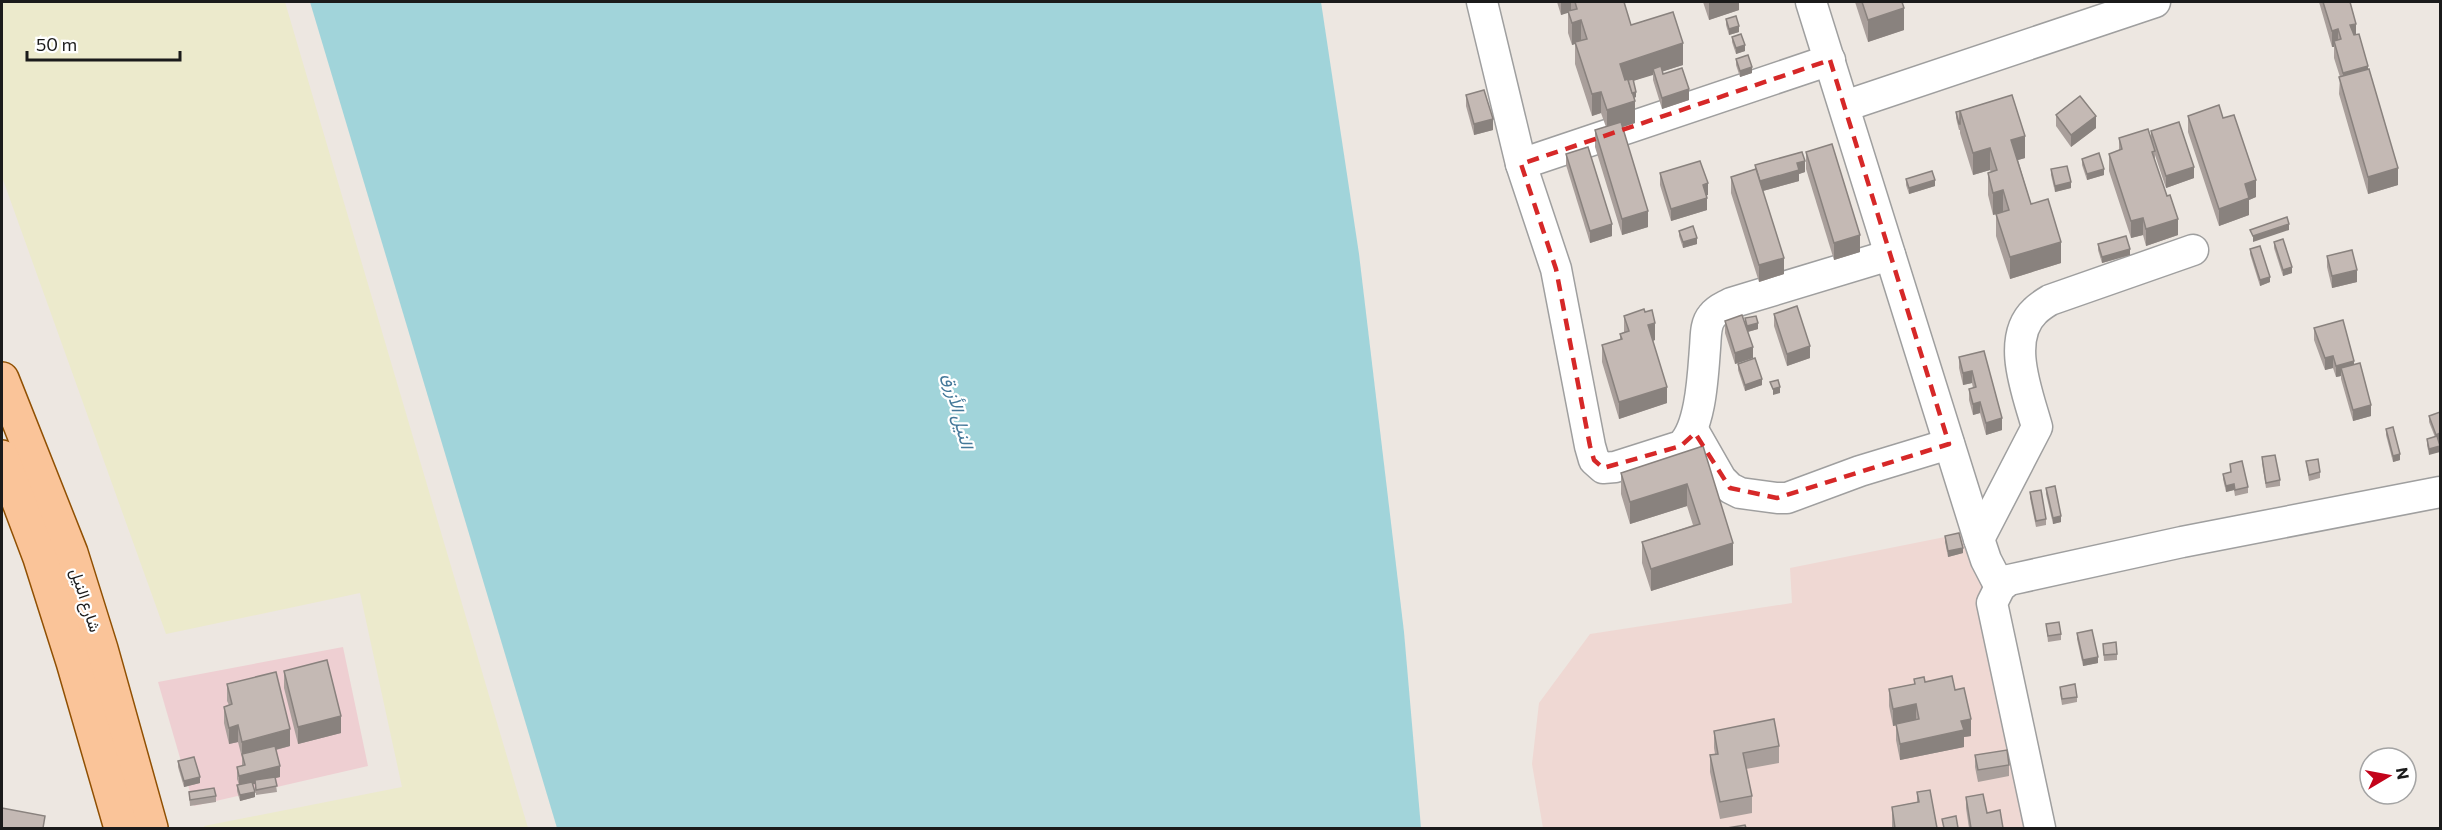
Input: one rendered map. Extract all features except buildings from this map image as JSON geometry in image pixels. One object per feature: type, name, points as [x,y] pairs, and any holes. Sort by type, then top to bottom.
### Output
[{"type":"main road","name":"شارع النيل","points":[[2,379],[71,554],[101,649],[151,828]]},
{"type":"main road","name":"شارع النيل","points":[[2,457],[40,558],[121,828]]},
{"type":"street","points":[[1482,2],[1521,164],[1556,269],[1594,460],[1604,468],[1626,464],[1681,446],[1687,440],[1693,430],[1707,326],[1711,317],[1718,310],[1731,303],[1890,255]]},
{"type":"street","points":[[1811,2],[1979,539],[1986,560],[2000,587]]},
{"type":"street","points":[[1845,106],[2155,2]]},
{"type":"street","points":[[1521,164],[1830,60]]},
{"type":"street","points":[[1979,539],[2037,427],[2019,363],[2025,329],[2033,312],[2050,300],[2193,250]]},
{"type":"street","points":[[1693,430],[1721,479],[1730,488],[1740,493],[1777,498],[1787,498],[1860,471],[1949,444]]},
{"type":"street","points":[[2040,828],[1992,603],[2000,587],[2008,580],[2111,557],[2440,492]]},
{"type":"highlighted area","points":[[1830,60],[1949,444],[1777,498],[1730,488],[1695,433],[1681,446],[1603,468],[1594,460],[1590,446],[1556,269],[1521,164]]},
{"type":"shaded area","points":[[2,2],[285,2],[528,828],[205,828],[204,826],[402,787],[360,593],[166,634],[2,177]]},
{"type":"shaded area","points":[[1970,532],[2033,828],[1543,828],[1532,764],[1539,703],[1590,634],[1792,603],[1790,568]]},
{"type":"shaded area","points":[[343,647],[368,766],[194,806],[158,682]]},
{"type":"water","name":"النيل الأزرق","points":[[310,2],[1321,2],[1359,254],[1404,632],[1421,828],[557,828]]}]
